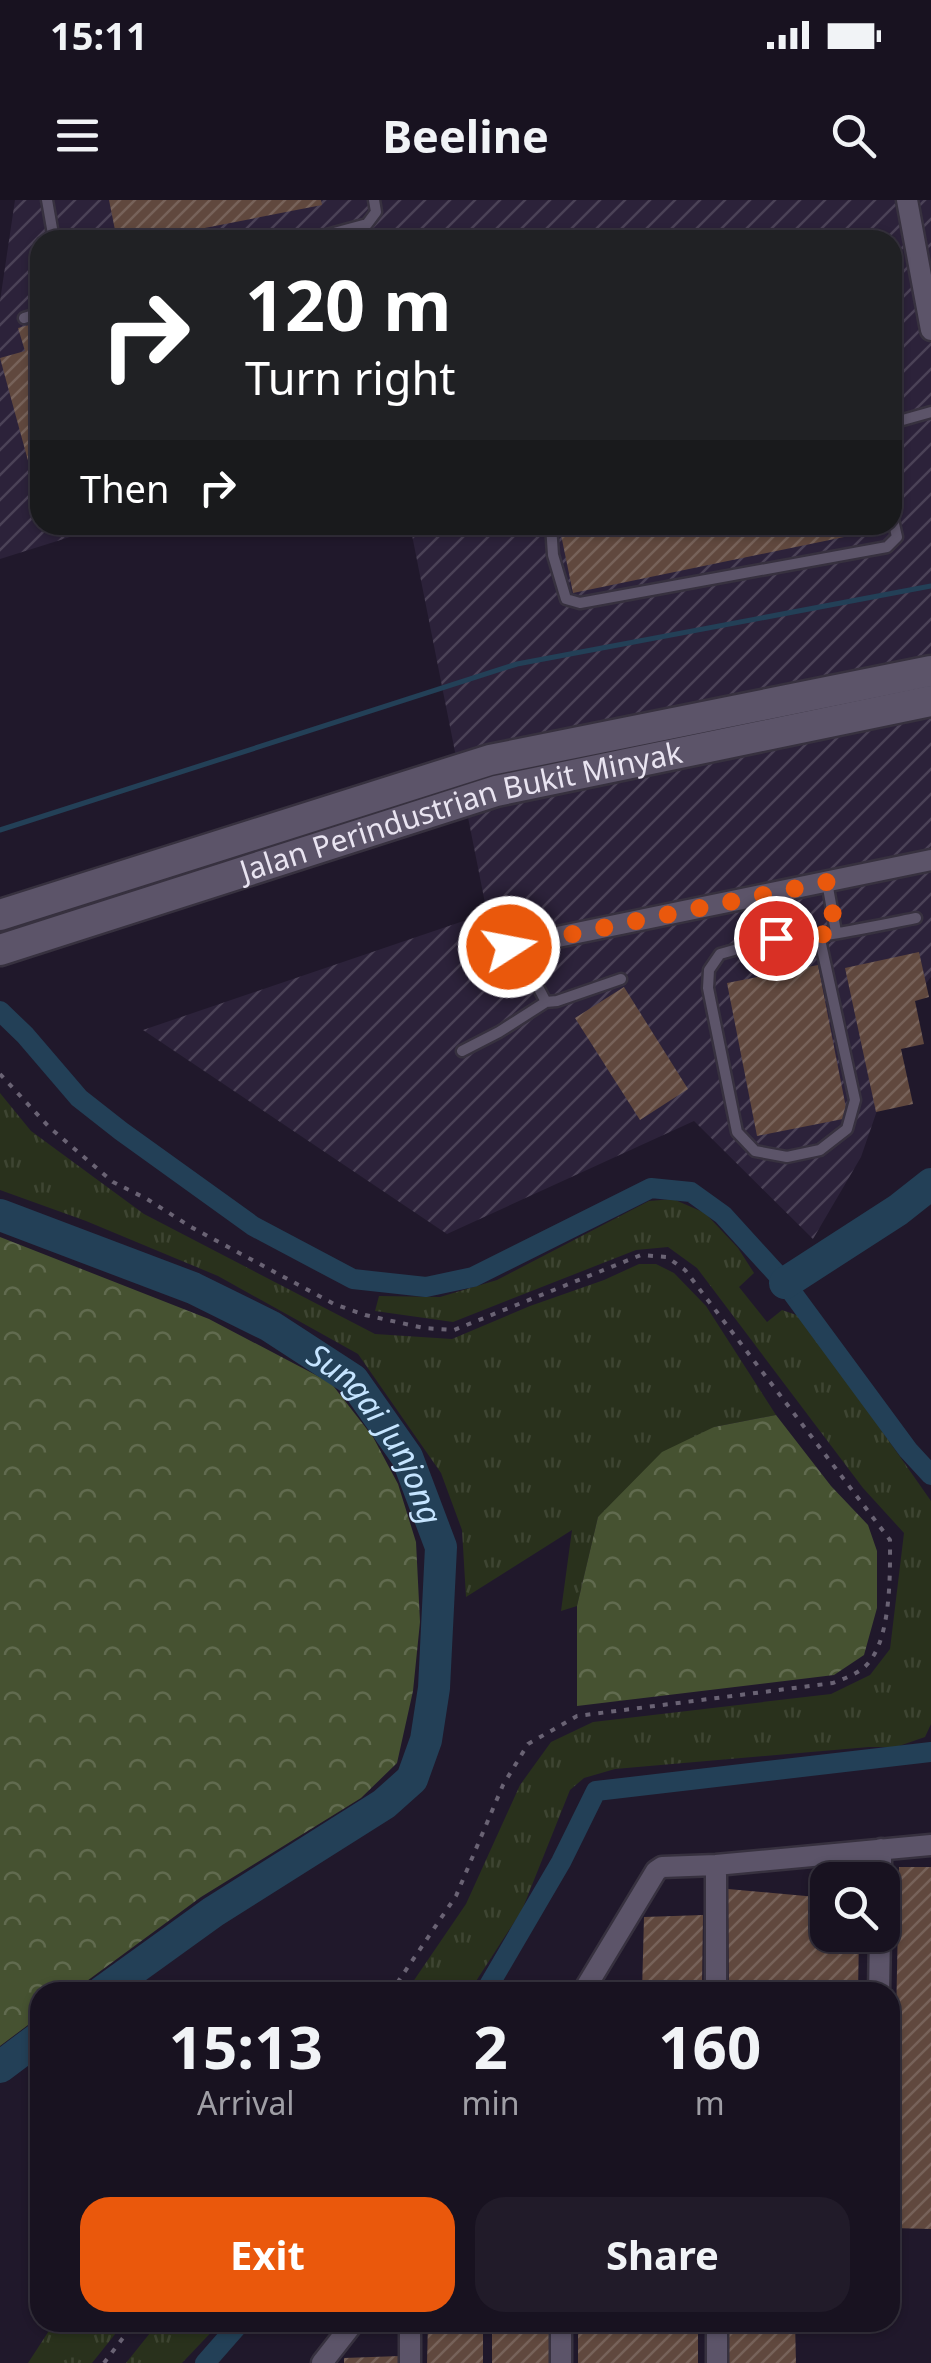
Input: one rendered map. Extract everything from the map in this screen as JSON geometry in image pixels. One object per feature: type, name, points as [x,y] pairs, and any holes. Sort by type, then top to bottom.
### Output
[{"type":"main road","name":"Jalan Perindustrian Bukit Minyak","points":[[7,913],[490,760],[925,687]]},
{"type":"main road","name":"Jalan Perindustrian Bukit Minyak","points":[[12,946],[496,790],[925,687]]},
{"type":"street","points":[[908,200],[924,254],[931,330]]},
{"type":"street","points":[[519,945],[931,860]]},
{"type":"street","points":[[589,1982],[662,1867],[931,1845]]},
{"type":"street","points":[[881,1849],[881,1862]]},
{"type":"street","points":[[716,1865],[716,1982]]},
{"type":"street","points":[[879,1982],[880,1952]]},
{"type":"street","points":[[322,2363],[346,2332]]},
{"type":"street","points":[[410,2332],[410,2363]]},
{"type":"street","points":[[561,2332],[561,2363]]},
{"type":"street","points":[[717,2332],[717,2363]]},
{"type":"lane","points":[[46,200],[52,230]]},
{"type":"lane","points":[[344,230],[366,224],[376,212],[374,200]]},
{"type":"lane","points":[[24,318],[30,316]]},
{"type":"lane","points":[[902,420],[931,412]]},
{"type":"lane","points":[[552,535],[553,555],[566,599],[580,602],[888,547],[897,535]]},
{"type":"lane","points":[[827,882],[836,932]]},
{"type":"lane","points":[[819,935],[855,1100],[847,1128],[820,1150],[787,1157],[756,1151],[737,1132],[708,988],[709,970],[720,954],[776,938],[784,941],[916,918]]},
{"type":"lane","points":[[519,945],[546,1002]]},
{"type":"lane","points":[[462,1051],[546,1002],[621,979]]},
{"type":"path","points":[[0,1074],[49,1127],[113,1182],[334,1304],[365,1315],[424,1328],[454,1330],[641,1255],[667,1257],[684,1270],[707,1299],[890,1540],[890,1596],[877,1652],[864,1668],[834,1683],[577,1716],[528,1744],[503,1785],[456,1896],[399,1982]]},
{"type":"path","points":[[104,2363],[127,2332]]},
{"type":"shaded area","points":[[15,200],[931,200],[931,977],[917,995],[861,1157],[813,1239],[694,1121],[447,1234],[143,1030],[487,913],[412,535],[902,535],[902,230],[30,230],[30,535],[76,535],[0,559],[0,301]]},
{"type":"green space","points":[[0,1093],[31,1131],[144,1214],[375,1334],[452,1339],[639,1264],[656,1264],[674,1273],[706,1306],[776,1415],[714,1427],[598,1517],[577,1606],[561,1611],[572,1530],[466,1597],[462,1530],[441,1473],[358,1354],[218,1276],[0,1190]]},
{"type":"green space","points":[[673,1199],[705,1213],[738,1248],[754,1273],[739,1287],[767,1322],[782,1310],[802,1317],[931,1501],[931,1724],[925,1737],[896,1747],[615,1769],[584,1778],[570,1790],[522,1910],[475,1982],[413,1982],[466,1904],[520,1785],[551,1742],[593,1722],[831,1694],[870,1675],[890,1649],[904,1533],[863,1488],[697,1268],[668,1247],[636,1250],[453,1322],[375,1311],[379,1296],[440,1297],[497,1280],[649,1201]]},
{"type":"green space","points":[[0,1237],[209,1319],[331,1383],[373,1437],[398,1484],[416,1542],[420,1622],[413,1691],[397,1763],[361,1798],[201,1897],[86,1982],[30,1982],[30,2024],[0,2046]]},
{"type":"green space","points":[[776,1415],[831,1486],[868,1525],[877,1551],[877,1608],[864,1655],[834,1675],[577,1706],[577,1606],[598,1517],[662,1452],[714,1427]]},
{"type":"green space","points":[[48,2332],[117,2332],[92,2363],[28,2363]]},
{"type":"green space","points":[[150,2332],[211,2332],[182,2363],[126,2363]]},
{"type":"building","points":[[109,200],[321,200],[322,205],[194,230],[115,230]]},
{"type":"building","points":[[30,325],[30,468],[0,358],[25,351],[18,328]]},
{"type":"building","points":[[561,535],[854,535],[573,593]]},
{"type":"building","points":[[919,952],[929,997],[915,1001],[924,1044],[901,1049],[913,1104],[876,1112],[845,968]]},
{"type":"building","points":[[818,965],[848,1118],[757,1136],[727,983]]},
{"type":"building","points":[[624,987],[688,1089],[640,1120],[575,1018]]},
{"type":"building","points":[[900,1867],[931,1867],[931,2229],[900,2228],[900,1982],[897,1982]]},
{"type":"building","points":[[728,1889],[810,1896],[810,1952],[859,1952],[858,1982],[729,1982]]},
{"type":"building","points":[[703,1915],[702,1982],[642,1982],[644,1917]]},
{"type":"building","points":[[428,2332],[483,2332],[483,2363],[427,2363]]},
{"type":"building","points":[[492,2332],[551,2332],[550,2363],[492,2363]]},
{"type":"building","points":[[578,2332],[698,2332],[698,2363],[578,2363]]},
{"type":"building","points":[[729,2332],[795,2332],[796,2363],[729,2363]]},
{"type":"building","points":[[400,2356],[400,2363],[344,2363],[344,2358]]},
{"type":"waterway","points":[[0,830],[517,664],[931,586]]},
{"type":"waterway","points":[[0,1011],[79,1098],[121,1131],[253,1226],[353,1279],[426,1287],[473,1277],[651,1188],[691,1192],[723,1215],[785,1283],[908,1450],[931,1475]]},
{"type":"waterway","points":[[785,1283],[931,1184]]},
{"type":"waterway","name":"Sungai Junjong","points":[[0,1215],[193,1288],[270,1326],[353,1380],[407,1457],[441,1547],[434,1688],[426,1740],[412,1779],[384,1804],[213,1912],[116,1982]]},
{"type":"waterway","points":[[491,1982],[561,1862],[596,1791],[931,1752]]},
{"type":"waterway","name":"Sungai Junjong","points":[[0,2067],[30,2044]]},
{"type":"waterway","points":[[205,2363],[232,2332]]},
{"type":"route","points":[[509,947],[827,882],[836,932],[784,941],[776,938]]}]
